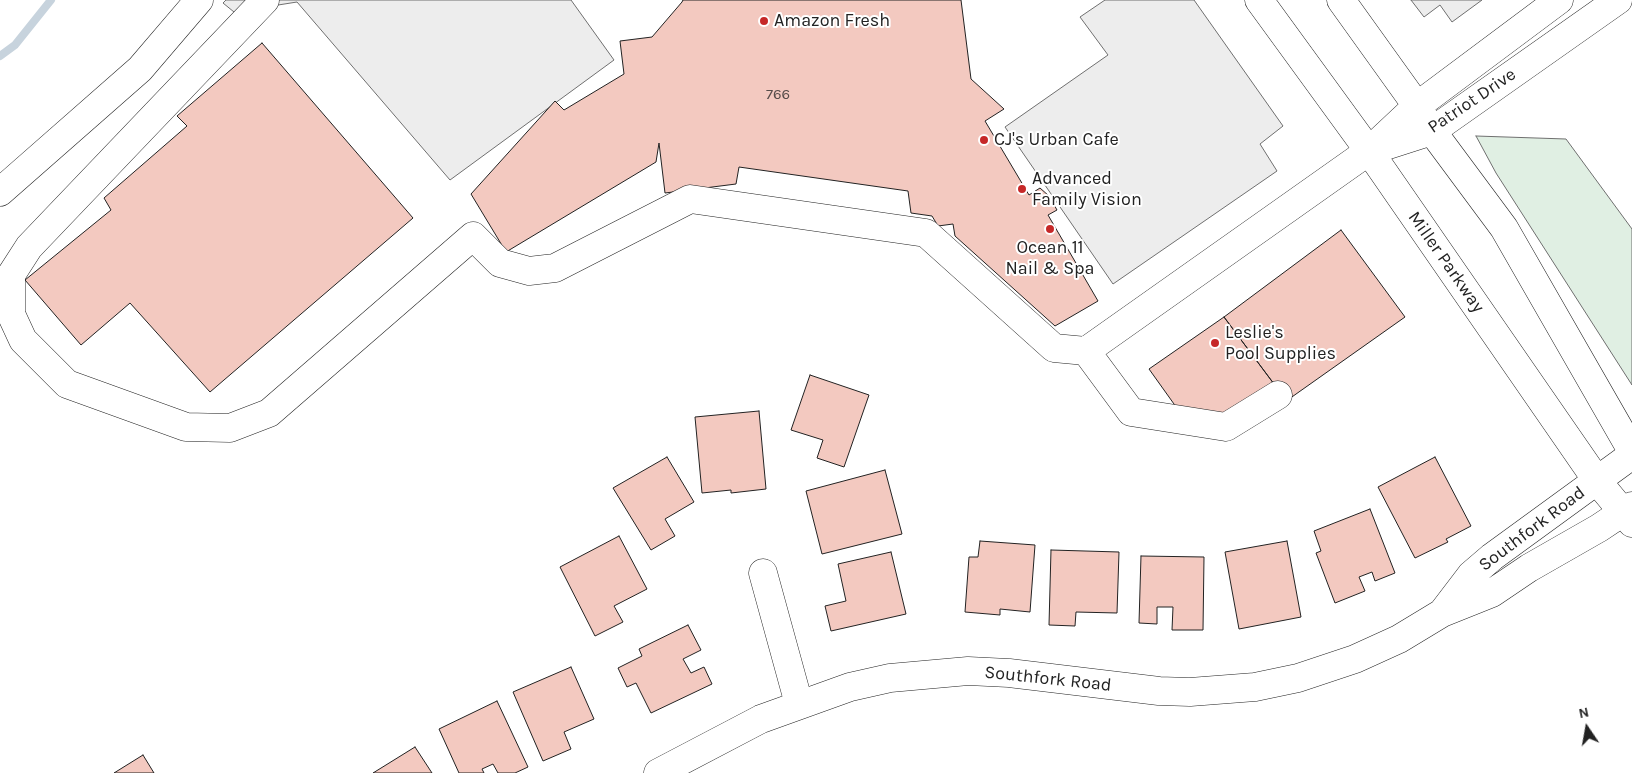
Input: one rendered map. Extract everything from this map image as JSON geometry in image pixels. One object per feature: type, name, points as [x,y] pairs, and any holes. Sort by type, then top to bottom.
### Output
[{"type":"street","points":[[0,192],[140,69],[199,0]]},
{"type":"street","points":[[265,0],[29,247],[11,274],[11,314],[23,340],[67,384],[186,427],[230,428],[269,412],[473,236],[500,263],[529,271],[555,268],[690,198],[926,233],[1054,348],[1086,351],[1370,151]]},
{"type":"street","name":"Miller Parkway","points":[[1259,0],[1370,151],[1597,480],[1629,514]]},
{"type":"street","points":[[1341,0],[1417,106],[1432,131],[1504,228],[1632,451]]},
{"type":"street","name":"Patriot Drive","points":[[1370,151],[1417,106],[1559,0]]},
{"type":"street","name":"Patriot Drive","points":[[1370,151],[1432,131],[1618,0]]},
{"type":"street","points":[[1086,351],[1132,412],[1226,427],[1278,395]]},
{"type":"street","name":"Southfork Road","points":[[1442,613],[1471,575],[1520,536],[1632,455]]},
{"type":"street","name":"Southfork Road","points":[[658,773],[761,719],[850,687],[890,678],[968,671],[1009,673],[1159,691],[1221,691],[1255,687],[1298,678],[1355,659],[1399,639],[1442,613],[1492,593],[1528,568],[1599,528],[1629,514]]},
{"type":"street","points":[[1520,536],[1539,563]]},
{"type":"street","points":[[763,573],[799,704]]},
{"type":"green space","points":[[1476,136],[1566,139],[1632,229],[1632,385],[1496,173]]},
{"type":"shaded area","points":[[226,0],[571,0],[614,60],[450,180],[297,2],[234,12],[223,3]]},
{"type":"shaded area","points":[[1105,0],[1194,0],[1283,126],[1260,144],[1277,171],[1113,284],[1005,127],[1108,55],[1080,17]]},
{"type":"shaded area","points":[[1411,0],[1482,0],[1452,22],[1440,5],[1424,17]]},
{"type":"building","points":[[683,0],[961,0],[971,79],[1004,109],[985,121],[1029,195],[1040,188],[1049,196],[1057,210],[1048,215],[1098,301],[1055,326],[955,236],[953,224],[938,226],[932,216],[911,213],[908,191],[739,167],[736,184],[665,193],[659,143],[656,162],[506,252],[471,194],[555,101],[564,110],[624,74],[620,41],[652,37]]},
{"type":"building","points":[[262,43],[413,218],[210,392],[130,303],[81,345],[25,280],[111,210],[104,198],[187,126],[177,116]]},
{"type":"building","points":[[1341,230],[1405,317],[1289,399],[1274,384],[1224,317]]},
{"type":"building","name":"Leslie's Pool Supplies","points":[[1224,317],[1274,384],[1224,420],[1179,411],[1149,369]]},
{"type":"building","points":[[810,375],[869,395],[844,467],[817,458],[823,440],[791,430]]},
{"type":"building","points":[[759,411],[766,489],[731,493],[731,490],[702,493],[695,417]]},
{"type":"building","points":[[667,457],[694,502],[665,519],[675,536],[651,550],[613,488]]},
{"type":"building","points":[[1435,457],[1471,526],[1446,539],[1448,542],[1415,558],[1378,487]]},
{"type":"building","points":[[885,470],[902,534],[822,554],[806,491]]},
{"type":"building","points":[[1370,509],[1395,573],[1375,581],[1372,572],[1359,577],[1365,591],[1335,603],[1316,553],[1321,551],[1314,531]]},
{"type":"building","points":[[619,536],[647,589],[614,606],[623,622],[595,636],[560,567]]},
{"type":"building","points":[[980,541],[1035,545],[1030,612],[1000,609],[1000,615],[965,612],[969,557],[978,557]]},
{"type":"building","points":[[1287,541],[1301,617],[1239,629],[1225,552]]},
{"type":"building","points":[[1051,550],[1119,552],[1117,613],[1076,612],[1075,626],[1049,625]]},
{"type":"building","points":[[891,552],[906,614],[831,631],[825,606],[846,601],[838,564]]},
{"type":"building","points":[[1141,556],[1204,557],[1203,630],[1172,630],[1173,607],[1157,607],[1157,624],[1139,623]]},
{"type":"building","points":[[688,625],[701,650],[683,659],[691,673],[704,667],[712,684],[651,713],[636,683],[627,687],[618,668],[642,656],[639,649]]},
{"type":"building","points":[[571,667],[594,719],[564,732],[571,749],[543,761],[513,692]]},
{"type":"building","points":[[497,701],[528,767],[515,773],[498,773],[493,764],[482,769],[484,773],[459,773],[439,729]]},
{"type":"building","points":[[415,747],[432,773],[373,773]]},
{"type":"building","points":[[143,755],[154,773],[114,773]]},
{"type":"waterway","points":[[0,56],[15,45],[51,0]]},
{"type":"place","name":"Amazon Fresh","points":[[764,21]]},
{"type":"place","name":"CJ's Urban Cafe","points":[[984,140]]},
{"type":"place","name":"Advanced Family Vision","points":[[1022,189]]},
{"type":"place","name":"Ocean 11 Nail & Spa","points":[[1050,229]]},
{"type":"place","name":"Leslie's Pool Supplies","points":[[1215,343]]}]
